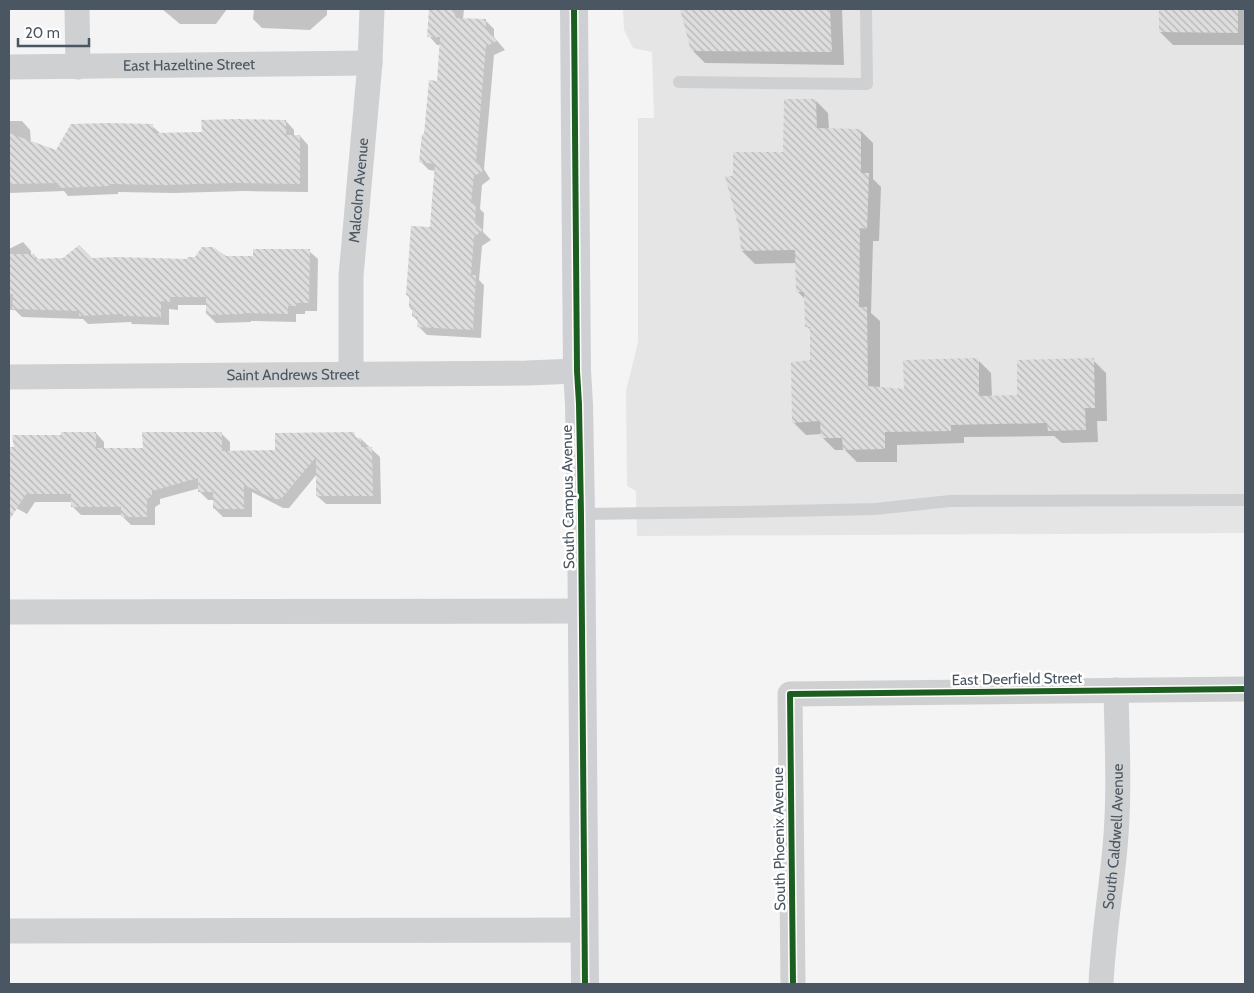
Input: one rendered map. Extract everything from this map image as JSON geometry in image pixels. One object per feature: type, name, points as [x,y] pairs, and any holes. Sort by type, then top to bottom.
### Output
[{"type":"street","points":[[77,9],[78,67]]},
{"type":"street","name":"Malcolm Avenue","points":[[351,374],[351,276],[370,63],[372,9]]},
{"type":"street","name":"South Campus Avenue","points":[[574,9],[585,984]]},
{"type":"street","name":"East Hazeltine Street","points":[[9,67],[370,63]]},
{"type":"street","name":"Saint Andrews Street","points":[[9,377],[577,371]]},
{"type":"street","points":[[9,612],[582,610]]},
{"type":"street","name":"East Deerfield Street","points":[[790,694],[1245,689]]},
{"type":"street","name":"South Caldwell Avenue","points":[[1101,984],[1117,816],[1116,690]]},
{"type":"street","name":"South Phoenix Avenue","points":[[790,694],[793,984]]},
{"type":"street","points":[[9,931],[584,930]]},
{"type":"lane","points":[[679,82],[867,84],[866,9]]},
{"type":"lane","points":[[581,514],[875,509],[950,501],[1245,500]]},
{"type":"shaded area","points":[[623,9],[1245,9],[1245,533],[637,536],[636,491],[627,486],[626,391],[638,342],[638,118],[654,118],[652,52],[633,48],[624,30]]},
{"type":"building","points":[[429,9],[453,9],[456,18],[486,19],[486,28],[497,41],[486,46],[476,160],[483,171],[474,176],[471,203],[476,204],[475,223],[483,230],[474,237],[471,275],[476,275],[473,330],[417,327],[418,317],[412,316],[412,308],[409,308],[409,296],[406,295],[411,226],[430,227],[435,164],[419,162],[422,134],[424,134],[429,80],[437,81],[440,37],[427,37]]},
{"type":"building","points":[[680,9],[830,9],[832,52],[691,51]]},
{"type":"building","points":[[1159,9],[1238,9],[1238,33],[1159,32]]},
{"type":"building","points":[[784,99],[816,99],[817,128],[861,129],[861,173],[869,173],[867,229],[860,228],[859,307],[867,307],[868,386],[904,389],[903,360],[979,358],[979,396],[1017,395],[1017,360],[1094,358],[1095,408],[1085,408],[1086,430],[1048,431],[1047,423],[951,425],[951,431],[885,432],[885,449],[843,450],[842,438],[821,438],[820,421],[792,423],[791,362],[810,360],[810,327],[805,327],[804,292],[796,292],[795,250],[741,251],[739,229],[725,176],[733,176],[733,152],[783,152]]},
{"type":"building","points":[[201,120],[286,120],[286,135],[300,135],[300,184],[110,184],[110,186],[58,188],[58,183],[9,184],[9,133],[56,150],[71,124],[153,124],[153,133],[202,132]]},
{"type":"building","points":[[79,245],[92,258],[187,259],[187,257],[195,257],[202,247],[213,247],[226,256],[253,256],[253,249],[310,249],[309,303],[296,303],[296,306],[288,306],[288,314],[243,313],[206,315],[206,297],[170,297],[170,302],[161,301],[161,317],[123,316],[123,314],[79,316],[79,311],[12,309],[13,294],[9,294],[9,254],[35,254],[35,259],[63,258]]},
{"type":"building","points":[[61,432],[96,432],[96,448],[143,448],[142,432],[222,432],[222,451],[275,450],[275,433],[354,432],[356,438],[361,438],[361,447],[372,447],[373,496],[316,496],[316,457],[281,499],[274,499],[244,485],[244,509],[213,509],[213,492],[198,492],[198,478],[152,491],[152,496],[147,499],[147,517],[121,517],[121,507],[71,507],[71,494],[26,494],[9,521],[9,447],[14,447],[12,435],[61,435]]},
{"type":"cycle path","points":[[574,9],[585,984]]},
{"type":"cycle path","points":[[793,984],[790,694],[1245,689]]}]
